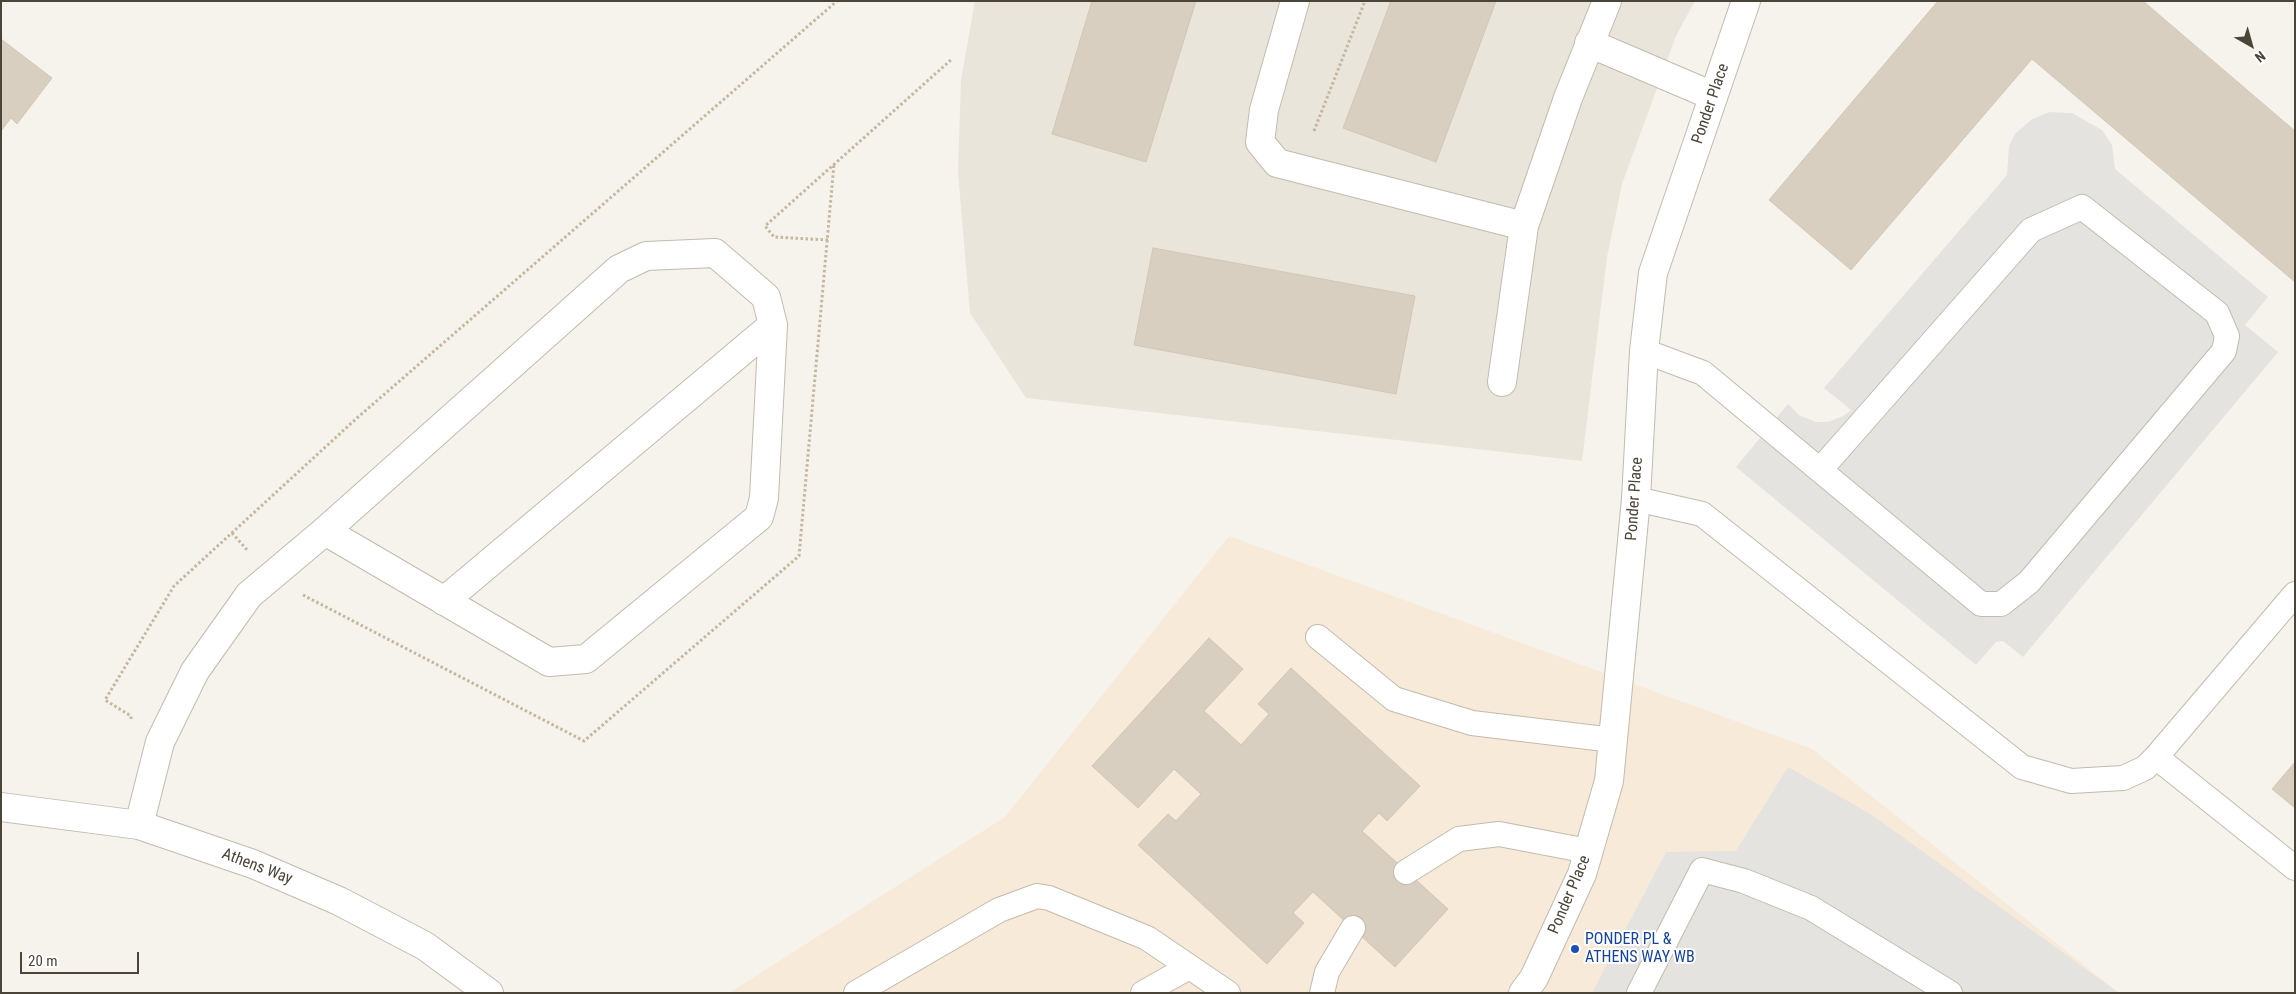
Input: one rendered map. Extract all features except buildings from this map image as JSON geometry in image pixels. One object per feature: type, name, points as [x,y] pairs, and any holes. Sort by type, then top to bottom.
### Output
[{"type":"street","points":[[1295,1],[1264,110],[1260,142],[1277,163],[1524,226]]},
{"type":"street","points":[[1502,382],[1524,226],[1568,98],[1607,1]]},
{"type":"street","name":"Ponder Place","points":[[1523,993],[1534,978],[1582,874],[1609,781],[1636,499],[1644,351],[1653,273],[1746,1]]},
{"type":"street","points":[[1589,44],[1713,96]]},
{"type":"street","points":[[139,825],[160,742],[195,671],[249,595],[620,269],[646,256],[715,253],[766,296],[772,325],[764,498],[759,517],[586,659],[549,662],[324,531]]},
{"type":"street","points":[[444,601],[772,325]]},
{"type":"street","name":"Athens Way","points":[[1,806],[139,825],[253,864],[339,900],[425,946],[488,993]]},
{"type":"lane","points":[[1644,351],[1703,373],[1981,604],[2001,604],[2029,582],[2042,567],[2224,351],[2227,336],[2217,313],[2082,207],[2031,230],[1820,470]]},
{"type":"lane","points":[[1636,499],[1702,514],[2022,766],[2071,781],[2123,778],[2145,768],[2295,594]]},
{"type":"lane","points":[[1318,638],[1394,699],[1472,722],[1613,740]]},
{"type":"lane","points":[[2156,757],[2295,868]]},
{"type":"lane","points":[[1406,872],[1459,839],[1499,834],[1588,851]]},
{"type":"lane","points":[[1639,993],[1702,870],[1744,881],[1811,908],[1950,993]]},
{"type":"lane","points":[[856,993],[1000,910],[1037,896],[1049,898],[1147,938],[1228,993]]},
{"type":"lane","points":[[1322,993],[1327,972],[1353,928]]},
{"type":"lane","points":[[1143,993],[1190,967]]},
{"type":"path","points":[[129,725],[132,716],[105,700],[174,586],[357,418],[837,1]]},
{"type":"path","points":[[1314,131],[1366,1]]},
{"type":"path","points":[[828,240],[774,237],[765,226],[952,59]]},
{"type":"path","points":[[300,593],[584,741],[799,556],[834,164]]},
{"type":"path","points":[[232,533],[254,557]]},
{"type":"shaded area","points":[[975,1],[1695,1],[1676,36],[1622,184],[1607,257],[1582,461],[1026,398],[970,313],[958,172],[961,80]]},
{"type":"shaded area","points":[[2049,112],[2072,113],[2102,130],[2112,145],[2115,169],[2268,297],[2245,325],[2278,352],[2023,657],[2003,641],[1996,642],[1976,665],[1736,467],[1788,404],[1799,415],[1816,422],[1828,422],[1843,416],[1851,410],[1824,388],[2007,175],[2009,146],[2015,134],[2031,120]]},
{"type":"shaded area","points":[[1229,536],[1812,749],[2119,993],[729,993],[1005,817]]},
{"type":"shaded area","points":[[1788,767],[1872,815],[2119,993],[1592,993],[1666,852],[1736,851]]},
{"type":"place","name":"PONDER PL & ATHENS WAY WB","points":[[1575,949]]}]
